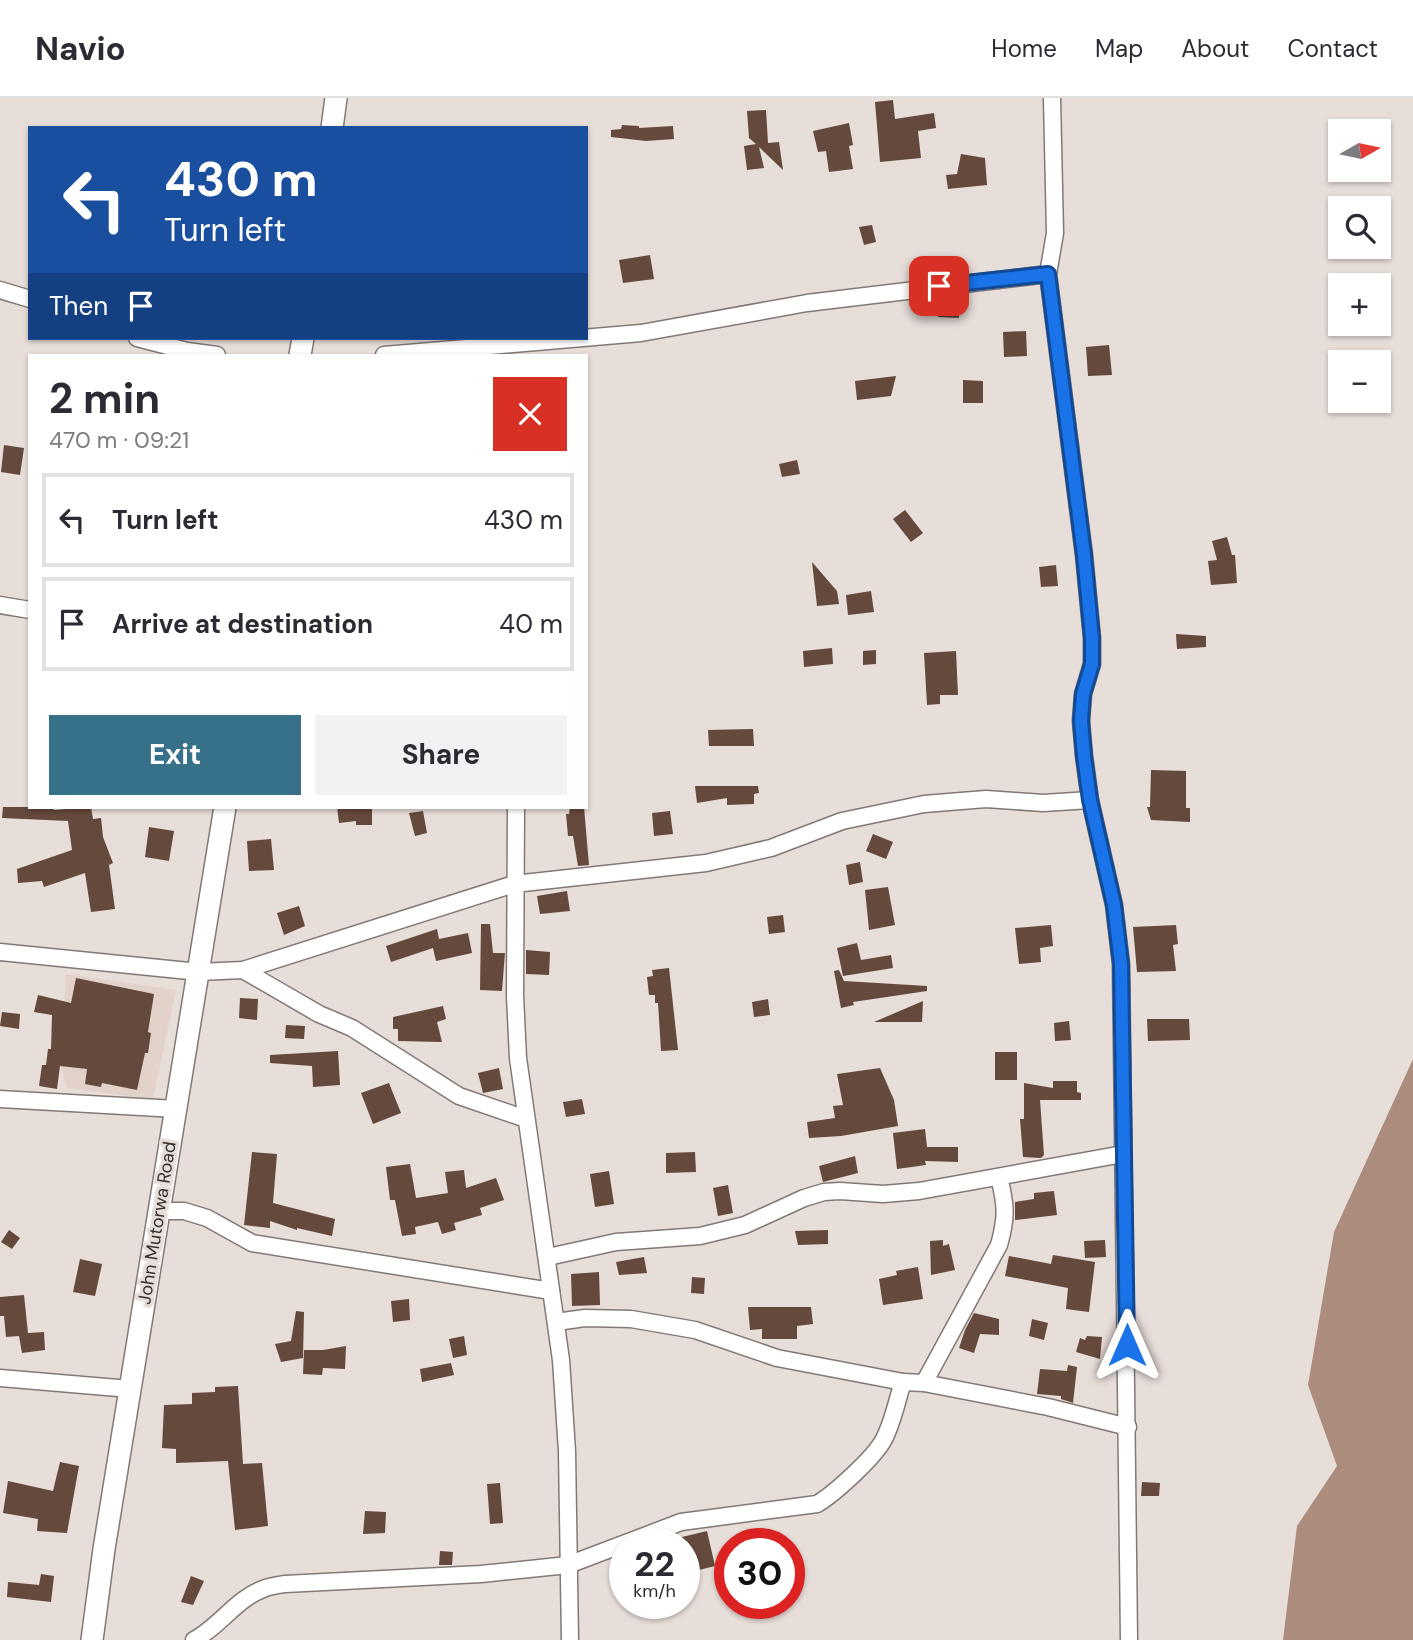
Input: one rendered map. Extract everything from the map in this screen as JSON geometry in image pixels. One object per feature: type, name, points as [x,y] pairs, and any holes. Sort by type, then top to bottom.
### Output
[{"type":"street","points":[[331,126],[336,98]]},
{"type":"street","points":[[1052,98],[1055,233],[1048,274],[1092,638],[1092,664],[1083,694],[1081,721],[1090,800],[1114,905],[1121,964],[1129,1640]]},
{"type":"street","points":[[588,340],[807,303],[1048,274]]},
{"type":"street","points":[[0,290],[28,298]]},
{"type":"street","points":[[145,340],[209,354]]},
{"type":"street","points":[[406,354],[517,349],[587,340]]},
{"type":"street","points":[[0,605],[28,610]]},
{"type":"street","points":[[0,952],[199,972],[243,970],[514,884],[706,863],[771,848],[842,821],[924,804],[986,799],[1043,803],[1090,800]]},
{"type":"street","name":"John Mutorwa Road","points":[[92,1640],[225,809]]},
{"type":"street","points":[[516,809],[514,884],[517,1045],[561,1360],[568,1451],[570,1640]]},
{"type":"street","points":[[243,970],[308,1008],[352,1028],[459,1096],[526,1119]]},
{"type":"street","points":[[0,1099],[176,1109]]},
{"type":"street","points":[[548,1257],[616,1242],[700,1236],[745,1225],[804,1198],[824,1192],[883,1194],[919,1191],[1122,1154]]},
{"type":"street","points":[[924,1382],[999,1245],[1006,1221],[1006,1206],[999,1177]]},
{"type":"street","points":[[160,1210],[184,1211],[206,1218],[252,1243],[551,1291]]},
{"type":"street","points":[[556,1322],[585,1318],[631,1319],[695,1330],[777,1358],[903,1382],[924,1382],[1048,1407],[1128,1427]]},
{"type":"street","points":[[0,1378],[130,1389]]},
{"type":"street","points":[[194,1640],[251,1595],[264,1588],[285,1584],[481,1574],[568,1565],[681,1522],[807,1506],[826,1499],[874,1453],[884,1439],[903,1382]]},
{"type":"shaded area","points":[[66,974],[176,990],[153,1099],[67,1088],[61,1067]]},
{"type":"shaded area","points":[[1413,1059],[1413,1640],[1283,1640],[1297,1526],[1337,1466],[1308,1385],[1334,1232]]},
{"type":"building","points":[[893,100],[895,119],[934,113],[936,128],[918,131],[921,158],[880,162],[875,102]]},
{"type":"building","points":[[766,110],[768,143],[779,142],[783,170],[759,147],[764,168],[747,170],[744,146],[756,144],[749,138],[747,111]]},
{"type":"building","points":[[849,123],[853,169],[829,172],[826,151],[818,152],[813,131]]},
{"type":"building","points":[[622,125],[639,128],[673,126],[674,139],[646,141],[611,137],[611,130],[621,129]]},
{"type":"building","points":[[961,154],[985,158],[987,185],[948,189],[946,175],[957,174]]},
{"type":"building","points":[[872,225],[876,242],[864,245],[859,227]]},
{"type":"building","points":[[650,255],[654,279],[623,283],[619,260]]},
{"type":"building","points":[[958,302],[959,318],[938,317],[938,303]]},
{"type":"building","points":[[1026,331],[1027,356],[1004,357],[1003,332]]},
{"type":"building","points":[[1109,345],[1112,375],[1088,376],[1086,347]]},
{"type":"building","points":[[896,376],[891,396],[857,400],[855,381]]},
{"type":"building","points":[[963,380],[983,381],[983,403],[963,403]]},
{"type":"building","points":[[4,445],[24,448],[20,475],[1,472]]},
{"type":"building","points":[[797,460],[800,474],[782,477],[779,464]]},
{"type":"building","points":[[905,510],[923,533],[911,542],[893,519]]},
{"type":"building","points":[[1227,537],[1232,555],[1235,555],[1237,583],[1211,585],[1208,561],[1217,560],[1212,541]]},
{"type":"building","points":[[812,562],[837,591],[839,604],[817,606]]},
{"type":"building","points":[[1056,565],[1058,586],[1041,587],[1039,567]]},
{"type":"building","points":[[871,591],[874,612],[848,615],[846,595]]},
{"type":"building","points":[[1176,634],[1206,636],[1206,647],[1177,649]]},
{"type":"building","points":[[832,648],[833,664],[804,667],[803,651]]},
{"type":"building","points":[[876,650],[876,664],[863,665],[863,651]]},
{"type":"building","points":[[956,651],[958,695],[940,695],[940,704],[927,705],[924,653]]},
{"type":"building","points":[[753,729],[754,746],[709,746],[708,730]]},
{"type":"building","points":[[1151,770],[1186,771],[1186,808],[1190,808],[1190,822],[1151,820],[1147,807],[1150,807]]},
{"type":"building","points":[[695,786],[758,786],[759,793],[754,794],[754,804],[727,805],[727,798],[697,803]]},
{"type":"building","points":[[3,807],[91,809],[93,819],[101,818],[103,837],[113,863],[109,865],[115,909],[91,912],[85,873],[44,887],[42,881],[18,883],[17,869],[72,850],[68,821],[2,818]]},
{"type":"building","points":[[337,809],[372,809],[372,825],[356,825],[356,821],[339,823]]},
{"type":"building","points":[[570,809],[584,809],[589,865],[578,866],[573,836],[568,836],[566,814],[569,814]]},
{"type":"building","points":[[423,811],[427,833],[415,836],[409,813]]},
{"type":"building","points":[[670,811],[673,834],[654,836],[652,813]]},
{"type":"building","points":[[149,827],[174,831],[169,861],[145,857]]},
{"type":"building","points":[[873,834],[893,842],[886,859],[866,851]]},
{"type":"building","points":[[271,839],[274,870],[249,871],[247,841]]},
{"type":"building","points":[[860,862],[863,882],[849,885],[846,865]]},
{"type":"building","points":[[888,887],[895,925],[869,930],[865,890]]},
{"type":"building","points":[[567,891],[570,911],[540,914],[537,896]]},
{"type":"building","points":[[299,906],[305,926],[284,935],[277,913]]},
{"type":"building","points":[[783,915],[785,932],[769,934],[767,917]]},
{"type":"building","points":[[481,924],[490,924],[493,953],[505,953],[502,991],[480,990]]},
{"type":"building","points":[[1051,925],[1053,946],[1040,948],[1041,962],[1019,964],[1015,928]]},
{"type":"building","points":[[1176,925],[1178,944],[1173,945],[1176,971],[1137,972],[1133,927]]},
{"type":"building","points":[[437,929],[439,939],[468,933],[472,953],[436,961],[433,948],[391,962],[386,946]]},
{"type":"building","points":[[857,943],[861,960],[891,955],[893,968],[843,976],[837,948]]},
{"type":"building","points":[[526,950],[550,952],[549,975],[526,974]]},
{"type":"building","points":[[669,968],[678,1050],[661,1051],[658,1003],[655,1003],[655,995],[649,995],[647,977],[653,976],[652,970]]},
{"type":"building","points":[[839,970],[844,981],[927,986],[927,991],[853,1002],[854,1005],[841,1008],[834,971]]},
{"type":"building","points":[[76,978],[154,994],[148,1032],[151,1033],[148,1053],[145,1053],[137,1090],[102,1083],[101,1087],[85,1084],[87,1069],[60,1066],[57,1089],[39,1086],[42,1065],[46,1065],[48,1049],[51,1049],[52,1015],[34,1012],[38,995],[71,1003]]},
{"type":"building","points":[[240,998],[258,999],[257,1020],[239,1018]]},
{"type":"building","points":[[768,999],[770,1015],[754,1017],[752,1002]]},
{"type":"building","points":[[923,1001],[922,1022],[874,1022]]},
{"type":"building","points":[[443,1006],[446,1019],[437,1022],[442,1042],[398,1041],[398,1029],[393,1029],[393,1017]]},
{"type":"building","points":[[2,1012],[20,1014],[19,1029],[0,1026]]},
{"type":"building","points":[[1147,1019],[1189,1019],[1190,1040],[1148,1041]]},
{"type":"building","points":[[1069,1021],[1071,1040],[1055,1041],[1054,1023]]},
{"type":"building","points":[[286,1025],[305,1026],[304,1039],[285,1038]]},
{"type":"building","points":[[338,1051],[340,1085],[313,1087],[312,1066],[270,1063],[270,1055]]},
{"type":"building","points":[[995,1052],[1017,1052],[1017,1080],[995,1080]]},
{"type":"building","points":[[499,1068],[503,1089],[483,1093],[478,1073]]},
{"type":"building","points":[[880,1068],[894,1100],[898,1126],[841,1136],[809,1138],[807,1122],[835,1118],[833,1106],[843,1105],[837,1074]]},
{"type":"building","points":[[1053,1081],[1077,1081],[1077,1092],[1081,1093],[1081,1100],[1040,1100],[1044,1155],[1041,1158],[1023,1157],[1020,1119],[1024,1119],[1024,1083],[1053,1088]]},
{"type":"building","points":[[389,1083],[401,1113],[373,1124],[361,1093]]},
{"type":"building","points":[[582,1099],[585,1114],[566,1117],[563,1102]]},
{"type":"building","points":[[925,1129],[927,1147],[958,1147],[958,1162],[925,1161],[926,1165],[897,1169],[893,1133]]},
{"type":"building","points":[[252,1152],[277,1154],[273,1203],[335,1219],[332,1236],[297,1230],[270,1221],[270,1228],[244,1225]]},
{"type":"building","points":[[695,1152],[696,1172],[666,1173],[666,1153]]},
{"type":"building","points":[[855,1156],[858,1173],[823,1182],[819,1166]]},
{"type":"building","points":[[410,1164],[416,1198],[448,1193],[445,1172],[464,1170],[466,1188],[496,1178],[504,1200],[480,1208],[482,1215],[454,1223],[456,1230],[442,1234],[438,1222],[415,1227],[416,1234],[402,1236],[395,1200],[390,1200],[386,1167]]},
{"type":"building","points":[[609,1171],[614,1204],[595,1207],[590,1174]]},
{"type":"building","points":[[728,1185],[733,1213],[718,1216],[713,1188]]},
{"type":"building","points":[[1054,1191],[1057,1215],[1015,1220],[1015,1202],[1034,1199],[1034,1193]]},
{"type":"building","points":[[9,1230],[20,1238],[12,1249],[1,1242]]},
{"type":"building","points":[[828,1230],[828,1244],[798,1245],[795,1231]]},
{"type":"building","points":[[943,1240],[943,1246],[949,1244],[955,1270],[931,1275],[930,1241]]},
{"type":"building","points":[[1105,1240],[1106,1257],[1085,1258],[1084,1241]]},
{"type":"building","points":[[1053,1255],[1095,1262],[1089,1312],[1066,1309],[1068,1288],[1005,1276],[1009,1256],[1051,1264]]},
{"type":"building","points":[[644,1257],[647,1273],[619,1275],[616,1262]]},
{"type":"building","points":[[80,1259],[102,1264],[95,1296],[73,1292]]},
{"type":"building","points":[[918,1267],[923,1299],[883,1305],[879,1279],[897,1275],[896,1271]]},
{"type":"building","points":[[599,1272],[600,1305],[572,1306],[571,1274]]},
{"type":"building","points":[[692,1277],[705,1278],[704,1294],[691,1293]]},
{"type":"building","points":[[24,1295],[28,1333],[44,1332],[45,1350],[22,1353],[19,1336],[6,1337],[4,1316],[0,1316],[0,1297]]},
{"type":"building","points":[[409,1299],[410,1320],[393,1322],[391,1301]]},
{"type":"building","points":[[748,1307],[811,1307],[813,1324],[797,1326],[797,1339],[762,1339],[762,1329],[750,1330]]},
{"type":"building","points":[[296,1311],[304,1312],[303,1358],[281,1362],[275,1344],[291,1341]]},
{"type":"building","points":[[974,1313],[999,1319],[999,1335],[980,1334],[974,1353],[959,1348]]},
{"type":"building","points":[[1032,1319],[1048,1323],[1044,1340],[1029,1336]]},
{"type":"building","points":[[464,1336],[467,1355],[453,1358],[449,1339]]},
{"type":"building","points":[[1087,1336],[1102,1337],[1100,1359],[1076,1352],[1080,1338],[1085,1340]]},
{"type":"building","points":[[346,1346],[345,1369],[323,1368],[322,1375],[303,1374],[304,1350]]},
{"type":"building","points":[[451,1363],[454,1375],[422,1382],[420,1369]]},
{"type":"building","points":[[1068,1365],[1077,1367],[1073,1403],[1061,1399],[1061,1396],[1037,1394],[1040,1369],[1067,1371]]},
{"type":"building","points":[[238,1386],[243,1464],[262,1463],[268,1526],[235,1530],[228,1461],[176,1463],[176,1449],[162,1448],[164,1405],[192,1404],[192,1393],[215,1392],[215,1387]]},
{"type":"building","points":[[60,1462],[79,1466],[67,1533],[37,1531],[38,1519],[3,1513],[8,1481],[53,1491]]},
{"type":"building","points":[[1142,1482],[1160,1483],[1159,1496],[1141,1496]]},
{"type":"building","points":[[500,1483],[503,1523],[490,1524],[487,1484]]},
{"type":"building","points":[[365,1511],[386,1512],[385,1533],[363,1534]]},
{"type":"building","points":[[707,1531],[714,1566],[700,1570],[700,1533]]},
{"type":"building","points":[[440,1551],[453,1552],[452,1565],[439,1565]]},
{"type":"building","points":[[41,1574],[54,1576],[51,1602],[7,1597],[8,1582],[39,1585]]},
{"type":"building","points":[[191,1576],[204,1581],[193,1605],[181,1602]]},
{"type":"route","points":[[939,286],[1048,274],[1092,638],[1092,664],[1083,694],[1081,721],[1084,756],[1090,800],[1114,905],[1121,964],[1127,1345]]}]
